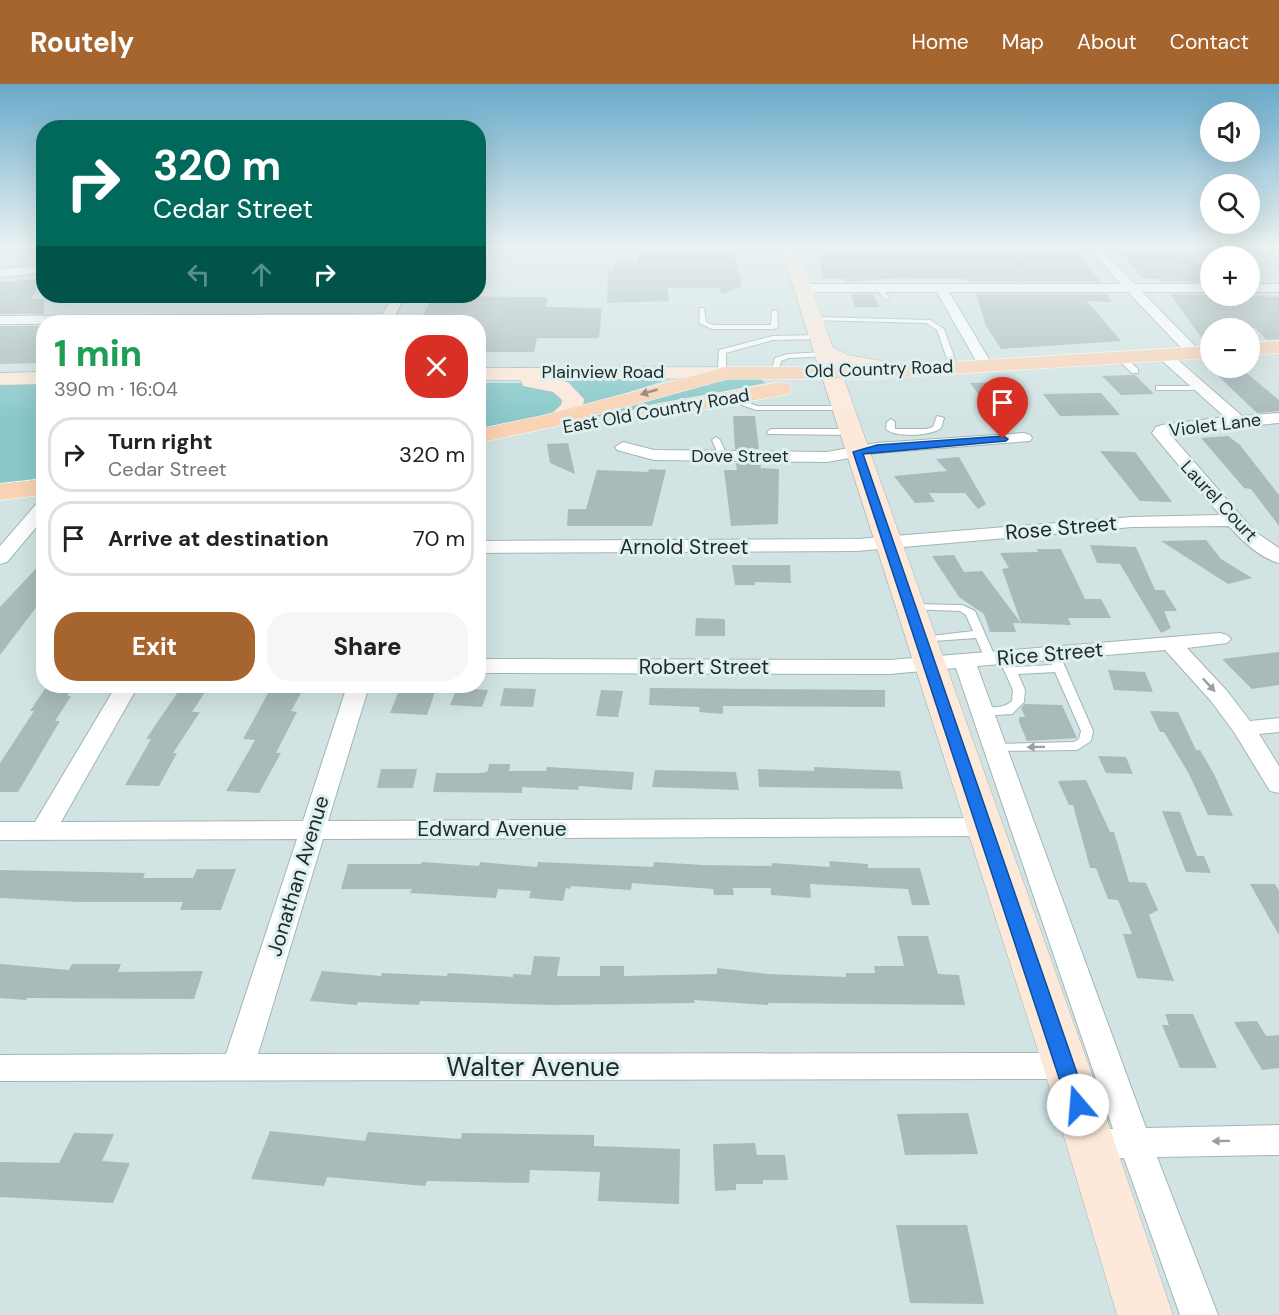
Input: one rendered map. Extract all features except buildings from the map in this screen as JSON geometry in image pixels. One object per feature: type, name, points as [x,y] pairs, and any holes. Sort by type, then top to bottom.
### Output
[{"type":"main road","points":[[807,303],[1065,1066],[1113,1143],[1145,1315]]},
{"type":"main road","name":"Old Country Road","points":[[822,347],[904,371],[952,359],[986,366],[1128,364],[1164,355],[1200,352]]},
{"type":"main road","name":"East Old Country Road","points":[[486,437],[730,398],[775,369],[802,385],[822,347]]},
{"type":"main road","points":[[1260,348],[1279,347]]},
{"type":"main road","name":"Old Country Road","points":[[727,374],[775,369]]},
{"type":"main road","name":"East Old Country Road","points":[[486,436],[557,419],[671,386],[727,374]]},
{"type":"main road","name":"Plainview Road","points":[[486,376],[727,374]]},
{"type":"main road","points":[[486,377],[537,381],[560,387],[570,394],[574,404],[557,419]]},
{"type":"main road","points":[[0,379],[36,378]]},
{"type":"main road","points":[[0,492],[36,488]]},
{"type":"street","points":[[950,303],[986,366]]},
{"type":"street","points":[[1148,303],[1200,350]]},
{"type":"street","points":[[205,315],[212,307]]},
{"type":"street","points":[[0,320],[36,320]]},
{"type":"street","points":[[1164,355],[1238,421]]},
{"type":"street","name":"Violet Lane","points":[[1163,439],[1160,433],[1171,427],[1279,418]]},
{"type":"street","name":"Dove Street","points":[[623,447],[654,455],[719,448],[827,457],[855,442],[877,448],[1024,438]]},
{"type":"street","name":"Laurel Court","points":[[1163,439],[1247,535],[1279,557]]},
{"type":"street","points":[[0,558],[36,515]]},
{"type":"street","name":"Rose Street","points":[[888,542],[1132,522],[1234,520]]},
{"type":"street","name":"Arnold Street","points":[[486,547],[857,545],[888,542]]},
{"type":"street","name":"Rice Street","points":[[926,652],[992,662],[1056,661],[1170,643],[1220,639]]},
{"type":"street","points":[[1170,643],[1219,696],[1244,729],[1279,785]]},
{"type":"street","name":"Robert Street","points":[[486,666],[889,667],[926,652]]},
{"type":"street","points":[[992,662],[995,748],[1113,1143],[1199,1315]]},
{"type":"street","points":[[43,831],[123,693]]},
{"type":"street","name":"Jonathan Avenue","points":[[238,1067],[356,693]]},
{"type":"street","points":[[1244,729],[1279,725]]},
{"type":"street","name":"Edward Avenue","points":[[0,831],[985,827]]},
{"type":"street","name":"Walter Avenue","points":[[0,1068],[1065,1066]]},
{"type":"street","points":[[1113,1143],[1279,1140]]},
{"type":"lane","points":[[702,309],[703,323],[712,327],[771,327],[776,325],[775,311]]},
{"type":"lane","points":[[787,408],[775,369],[822,347],[853,319],[928,321],[940,328],[952,359]]},
{"type":"lane","points":[[727,374],[722,367],[722,352],[772,338],[822,347]]},
{"type":"lane","points":[[1159,388],[1200,388]]},
{"type":"lane","points":[[730,398],[756,408],[843,408]]},
{"type":"lane","points":[[891,422],[890,429],[893,431],[927,432],[937,428],[940,418]]},
{"type":"lane","points":[[771,432],[855,442]]},
{"type":"lane","points":[[911,608],[962,608],[971,613],[992,662],[1019,690],[1018,702],[995,712]]},
{"type":"lane","points":[[926,652],[980,634]]},
{"type":"lane","points":[[995,748],[1077,746],[1085,741],[1088,731],[1056,661]]},
{"type":"shaded area","points":[[685,374],[583,407],[549,379]]},
{"type":"shaded area","points":[[736,377],[761,379],[765,383],[573,422],[569,419],[660,391]]},
{"type":"shaded area","points":[[36,378],[36,488],[0,492],[0,379]]},
{"type":"shaded area","points":[[486,383],[536,383],[550,387],[565,401],[562,409],[547,416],[486,428]]},
{"type":"route","points":[[1003,439],[877,448],[858,452],[1078,1105]]}]
